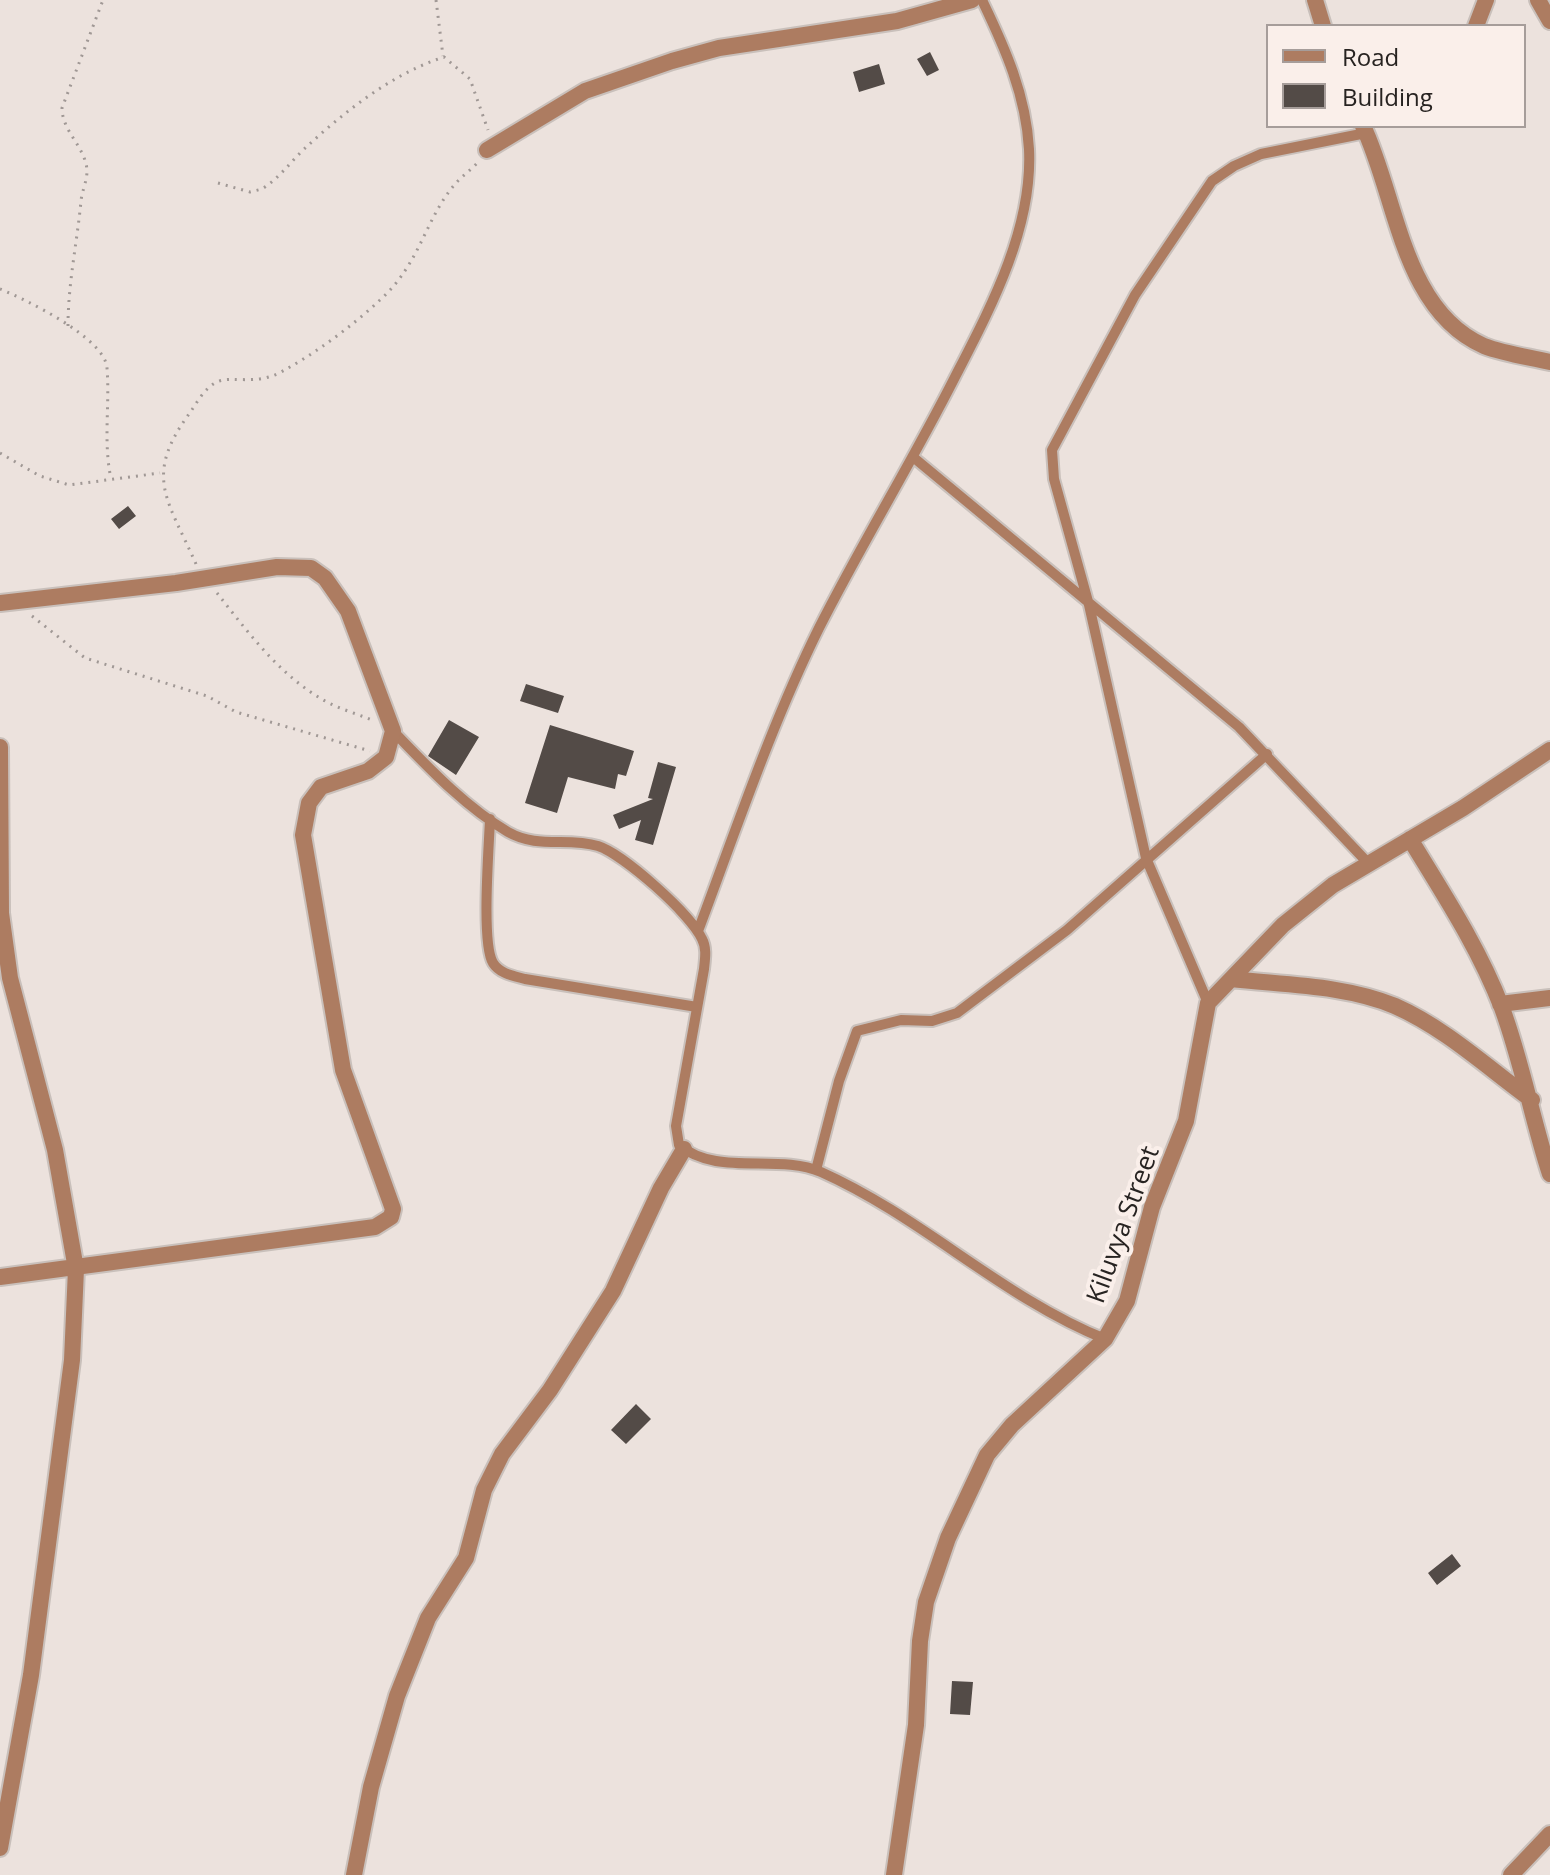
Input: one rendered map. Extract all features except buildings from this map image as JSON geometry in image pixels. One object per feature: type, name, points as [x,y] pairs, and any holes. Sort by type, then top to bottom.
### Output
[{"type":"street","points":[[487,150],[585,91],[672,61],[719,48],[897,21],[972,0]]},
{"type":"street","points":[[1315,0],[1322,24]]},
{"type":"street","points":[[1477,24],[1486,0]]},
{"type":"street","points":[[1538,0],[1550,21]]},
{"type":"street","points":[[1370,128],[1423,288],[1445,317],[1483,345],[1550,362]]},
{"type":"street","points":[[0,1277],[375,1227],[391,1217],[393,1209],[343,1070],[303,835],[309,803],[321,787],[368,771],[386,757],[393,731],[348,611],[325,578],[311,568],[277,567],[7,602]]},
{"type":"street","points":[[0,747],[1,913],[10,978],[55,1150],[76,1269],[72,1360],[31,1675],[0,1848]]},
{"type":"street","points":[[1208,1003],[1283,925],[1333,885],[1550,750]]},
{"type":"street","points":[[1410,839],[1462,924],[1500,1004],[1532,1100],[1550,1174]]},
{"type":"street","points":[[1231,979],[1326,990],[1392,1005],[1427,1022],[1532,1100]]},
{"type":"street","points":[[1500,1004],[1550,998]]},
{"type":"street","name":"Kiluvya Street","points":[[894,1875],[916,1725],[920,1641],[926,1602],[948,1538],[987,1455],[1012,1425],[1105,1339],[1127,1301],[1152,1207],[1186,1121],[1208,1003]]},
{"type":"street","points":[[354,1875],[371,1787],[397,1696],[428,1618],[466,1558],[484,1490],[502,1454],[550,1390],[613,1291],[661,1188],[684,1149]]},
{"type":"street","points":[[1511,1875],[1550,1834]]},
{"type":"lane","points":[[698,931],[818,630],[913,457],[991,305],[1010,255],[1022,205],[1029,152],[1024,107],[1008,56],[982,0]]},
{"type":"lane","points":[[1208,1003],[1146,858],[1089,605],[1059,502],[1052,450],[1135,295],[1212,181],[1234,166],[1261,154],[1370,128]]},
{"type":"lane","points":[[913,457],[1239,727],[1368,863]]},
{"type":"lane","points":[[393,731],[445,783],[490,819],[525,840],[596,845],[613,853],[648,880],[698,931],[705,951],[675,1138],[684,1149],[732,1162],[816,1170],[915,1222],[1072,1326],[1105,1339]]},
{"type":"lane","points":[[816,1170],[839,1081],[857,1031],[901,1020],[932,1021],[957,1013],[1067,930],[1267,754]]},
{"type":"lane","points":[[490,819],[488,928],[489,954],[494,966],[525,979],[697,1007]]},
{"type":"path","points":[[68,326],[70,280],[78,245],[87,172],[85,159],[62,118],[62,108],[103,0]]},
{"type":"path","points":[[393,731],[323,700],[301,685],[258,644],[203,579],[160,473],[165,451],[213,384],[223,379],[261,380],[281,372],[351,325],[390,291],[419,251],[455,184],[487,150],[487,128],[470,79],[444,57],[436,0]]},
{"type":"path","points":[[218,183],[250,192],[262,189],[326,129],[385,85],[416,66],[444,57]]},
{"type":"path","points":[[0,289],[39,306],[68,326],[103,357],[107,367],[106,455],[111,479]]},
{"type":"path","points":[[0,453],[40,476],[69,485],[160,473]]},
{"type":"path","points":[[7,602],[85,658],[207,696],[236,712],[342,741],[386,757]]}]
